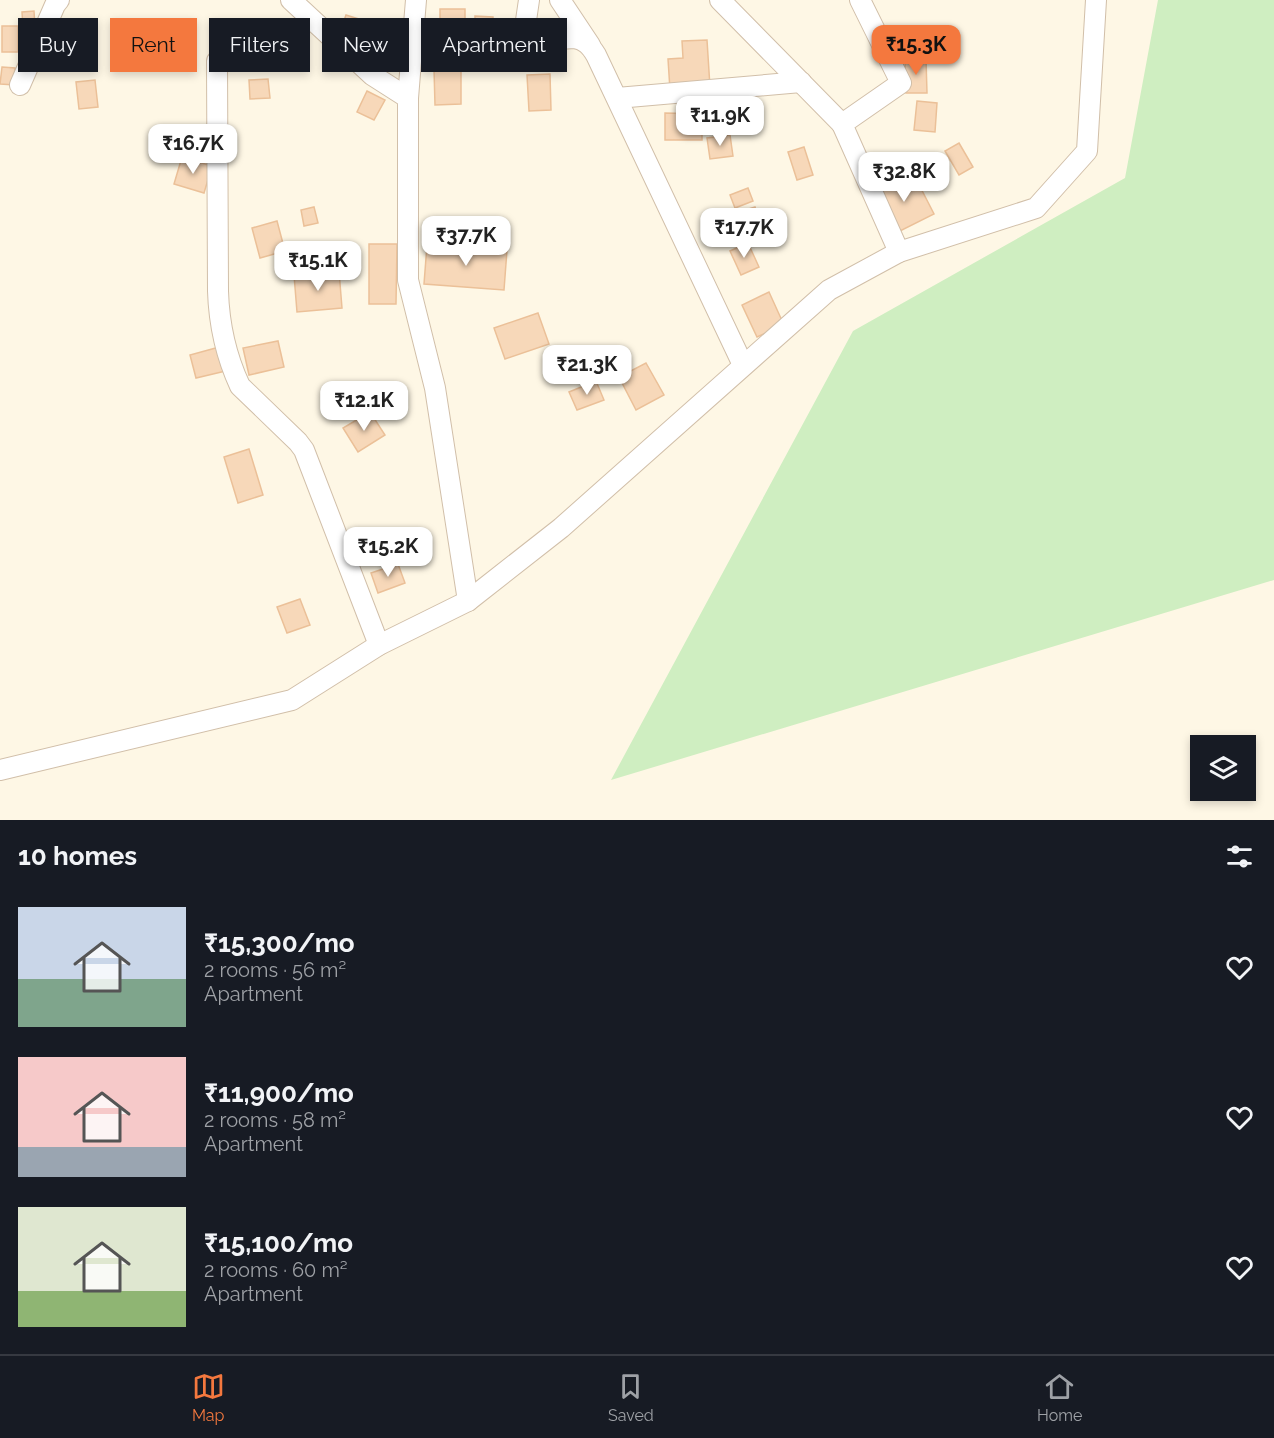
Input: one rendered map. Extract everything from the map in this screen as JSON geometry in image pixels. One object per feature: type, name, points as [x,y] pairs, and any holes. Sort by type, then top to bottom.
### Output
[{"type":"street","points":[[20,85],[59,0]]},
{"type":"street","points":[[291,0],[372,75],[408,98]]},
{"type":"street","points":[[416,0],[408,98],[408,280],[435,388],[468,601]]},
{"type":"street","points":[[526,18],[529,0]]},
{"type":"street","points":[[560,0],[596,55],[743,365]]},
{"type":"street","points":[[720,0],[842,124],[899,252]]},
{"type":"street","points":[[842,124],[901,83],[860,0]]},
{"type":"street","points":[[0,770],[292,700],[378,645],[468,601],[561,528],[828,290],[899,252],[1036,208],[1087,150],[1096,0]]},
{"type":"street","points":[[567,38],[583,40],[590,45]]},
{"type":"street","points":[[412,49],[421,48]]},
{"type":"street","points":[[217,72],[218,291],[222,333],[240,386],[304,450],[378,645]]},
{"type":"street","points":[[617,98],[801,82]]},
{"type":"green space","points":[[1158,0],[1274,0],[1274,580],[611,780],[853,331],[1125,178]]},
{"type":"building","points":[[440,9],[465,9],[465,18],[440,18]]},
{"type":"building","points":[[34,11],[34,18],[22,18],[22,12]]},
{"type":"building","points":[[475,16],[493,17],[493,18],[475,18]]},
{"type":"building","points":[[2,26],[18,26],[18,52],[2,52]]},
{"type":"building","points":[[707,40],[710,87],[670,90],[668,59],[683,58],[682,41]]},
{"type":"building","points":[[926,59],[927,93],[906,93],[905,60]]},
{"type":"building","points":[[2,67],[15,68],[14,85],[0,84]]},
{"type":"building","points":[[434,72],[461,72],[461,104],[435,105]]},
{"type":"building","points":[[550,74],[551,110],[529,111],[527,75]]},
{"type":"building","points":[[268,79],[270,98],[250,99],[249,80]]},
{"type":"building","points":[[95,80],[98,107],[79,109],[76,82]]},
{"type":"building","points":[[367,91],[385,100],[374,120],[357,112]]},
{"type":"building","points":[[917,101],[937,103],[935,132],[914,130]]},
{"type":"building","points":[[665,113],[702,114],[702,140],[665,140]]},
{"type":"building","points":[[730,135],[733,156],[710,159],[707,138]]},
{"type":"building","points":[[959,143],[973,167],[959,175],[945,151]]},
{"type":"building","points":[[804,147],[813,175],[797,180],[788,152]]},
{"type":"building","points":[[182,157],[212,166],[204,193],[174,184]]},
{"type":"building","points":[[913,173],[934,214],[896,233],[875,192]]},
{"type":"building","points":[[748,188],[753,201],[735,208],[730,195]]},
{"type":"building","points":[[314,207],[318,223],[304,226],[301,210]]},
{"type":"building","points":[[755,207],[760,223],[741,229],[736,213]]},
{"type":"building","points":[[277,221],[285,251],[260,258],[252,228]]},
{"type":"building","points":[[748,243],[759,267],[741,275],[730,251]]},
{"type":"building","points":[[369,244],[397,244],[396,304],[369,304]]},
{"type":"building","points":[[427,245],[507,250],[504,290],[424,284]]},
{"type":"building","points":[[339,271],[342,308],[297,312],[294,275]]},
{"type":"building","points":[[769,292],[784,325],[757,337],[742,305]]},
{"type":"building","points":[[538,313],[549,344],[505,359],[494,328]]},
{"type":"building","points":[[278,341],[284,367],[249,375],[243,348]]},
{"type":"building","points":[[223,346],[230,370],[196,378],[190,355]]},
{"type":"building","points":[[646,363],[664,395],[636,410],[619,377]]},
{"type":"building","points":[[596,381],[604,400],[577,410],[569,392]]},
{"type":"building","points":[[370,412],[385,435],[358,452],[343,428]]},
{"type":"building","points":[[249,449],[263,495],[238,503],[224,457]]},
{"type":"building","points":[[398,564],[405,583],[378,593],[371,573]]},
{"type":"building","points":[[300,599],[310,625],[287,633],[277,607]]}]
